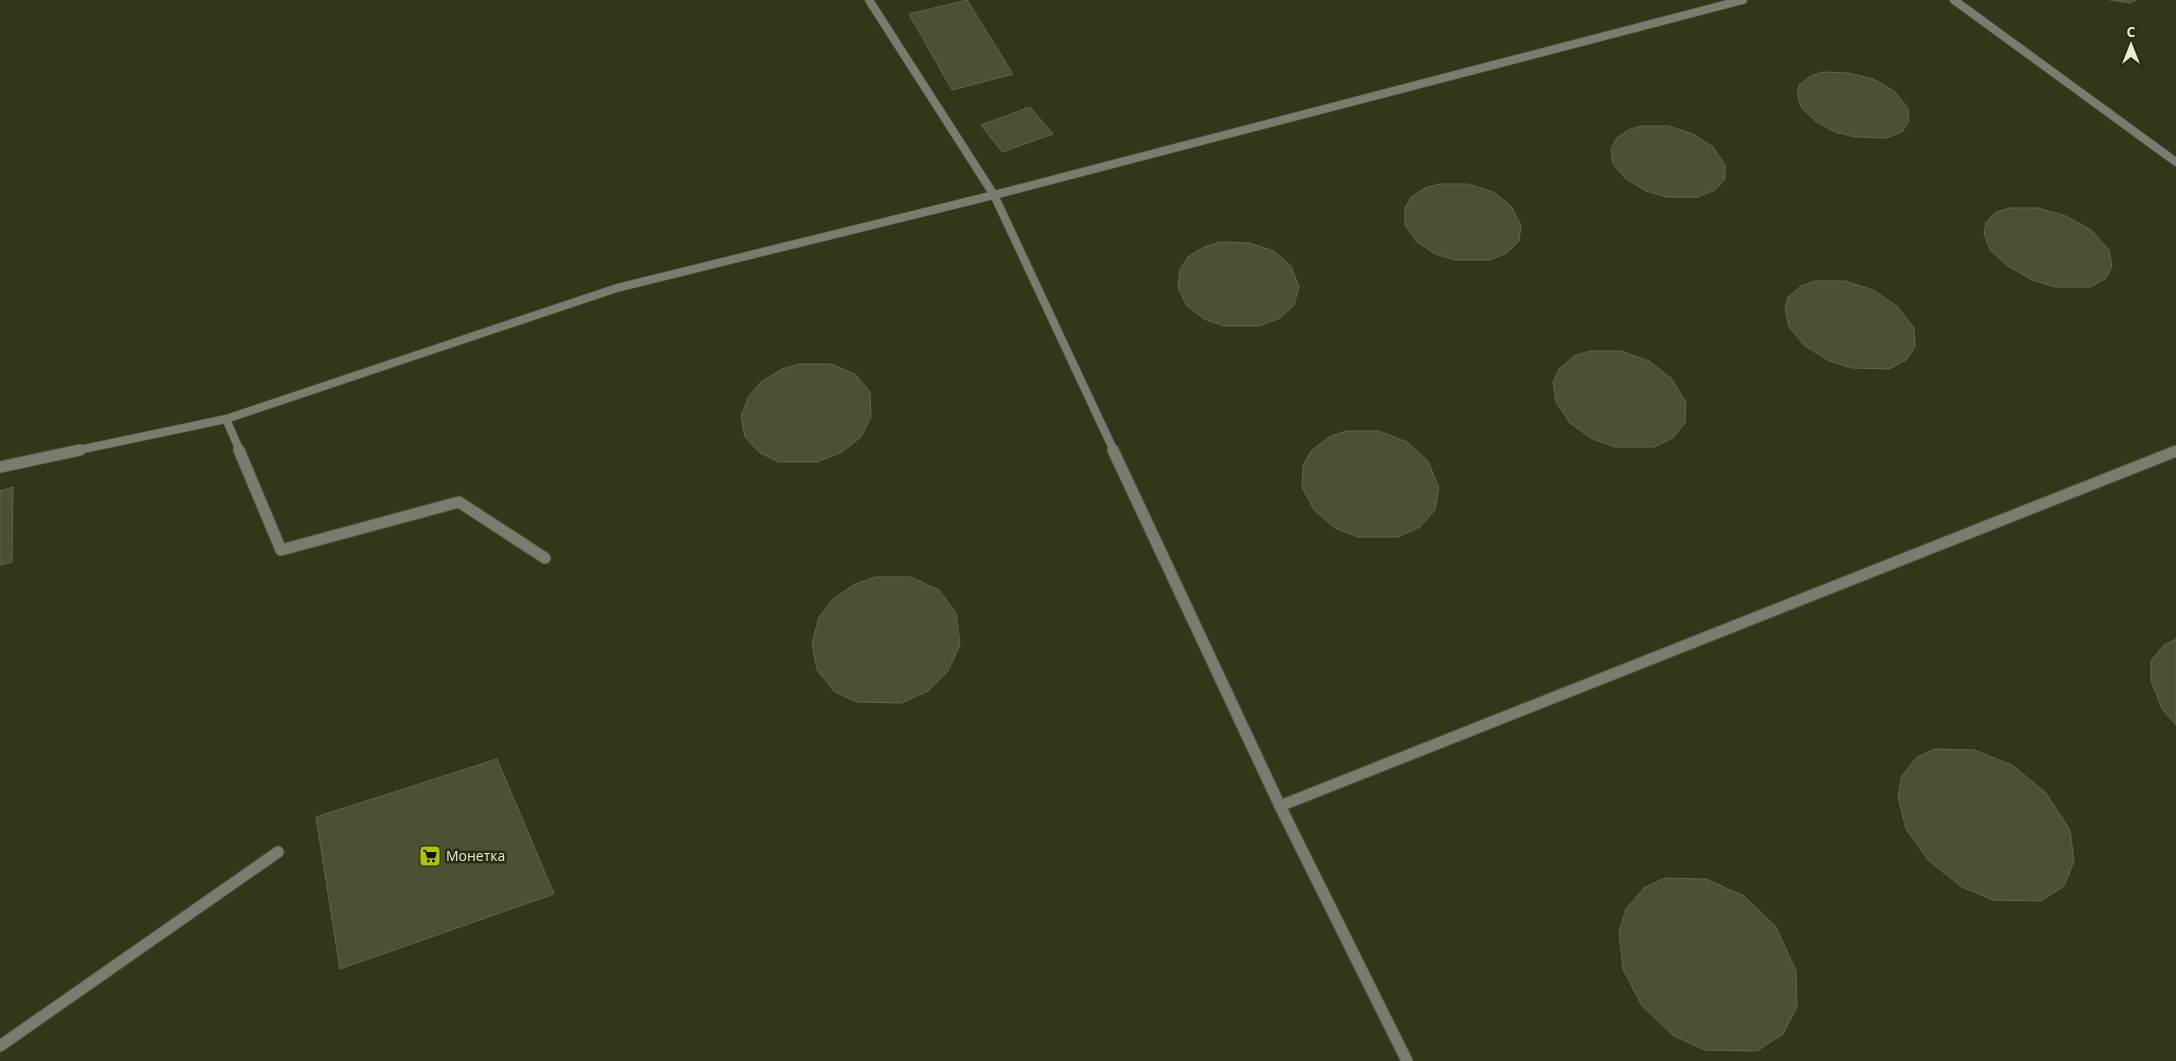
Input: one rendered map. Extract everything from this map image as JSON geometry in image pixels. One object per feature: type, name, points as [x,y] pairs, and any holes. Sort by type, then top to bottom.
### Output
[{"type":"lane","points":[[869,0],[994,195],[1280,806],[1407,1061]]},
{"type":"lane","points":[[0,467],[226,419],[617,288],[994,195],[1743,0]]},
{"type":"lane","points":[[1954,0],[2176,162]]},
{"type":"lane","points":[[226,419],[281,550],[459,502],[545,558]]},
{"type":"lane","points":[[1280,806],[2176,451]]},
{"type":"lane","points":[[0,1046],[278,852]]},
{"type":"building","points":[[967,0],[1013,74],[952,90],[909,14]]},
{"type":"building","points":[[2110,0],[2136,0],[2130,3]]},
{"type":"building","points":[[1823,72],[1849,73],[1873,79],[1894,91],[1908,108],[1909,121],[1902,132],[1886,138],[1855,137],[1835,132],[1815,121],[1801,107],[1797,93],[1800,84],[1811,76]]},
{"type":"building","points":[[1030,107],[1053,134],[1002,152],[981,125]]},
{"type":"building","points":[[1641,126],[1668,126],[1693,134],[1713,147],[1725,165],[1725,179],[1715,190],[1698,197],[1666,197],[1646,191],[1626,179],[1613,164],[1611,149],[1616,139],[1628,130]]},
{"type":"building","points":[[1440,184],[1468,184],[1493,192],[1511,206],[1521,225],[1519,241],[1507,253],[1489,260],[1455,260],[1435,254],[1416,241],[1405,225],[1405,208],[1411,197],[1425,188]]},
{"type":"building","points":[[2010,208],[2038,208],[2066,216],[2091,230],[2109,250],[2112,267],[2105,279],[2090,287],[2055,287],[2032,280],[2008,266],[1990,250],[1984,233],[1986,222],[1996,212]]},
{"type":"building","points":[[1220,242],[1249,243],[1274,251],[1291,266],[1299,287],[1294,305],[1280,318],[1259,326],[1224,326],[1204,319],[1186,305],[1178,287],[1180,269],[1188,257],[1204,247]]},
{"type":"building","points":[[1815,281],[1845,281],[1873,290],[1897,306],[1914,328],[1915,347],[1906,360],[1889,369],[1852,368],[1829,361],[1805,346],[1789,327],[1785,309],[1788,297],[1801,286]]},
{"type":"building","points":[[1590,351],[1621,351],[1649,361],[1672,379],[1686,403],[1685,423],[1673,438],[1654,447],[1615,447],[1592,439],[1570,423],[1556,402],[1553,382],[1559,369],[1574,356]]},
{"type":"building","points":[[800,364],[831,364],[855,374],[870,392],[871,417],[861,437],[842,452],[817,462],[779,462],[760,453],[745,437],[741,416],[749,396],[761,382],[782,369]]},
{"type":"building","points":[[1346,431],[1379,431],[1407,442],[1428,461],[1439,488],[1435,510],[1420,527],[1398,537],[1358,537],[1335,528],[1314,510],[1302,487],[1303,465],[1312,450],[1329,437]]},
{"type":"building","points":[[13,487],[12,562],[0,565],[0,491]]},
{"type":"building","points":[[876,577],[911,577],[939,590],[956,613],[960,645],[948,671],[928,691],[901,703],[857,702],[835,692],[817,670],[812,644],[819,617],[833,599],[855,584]]},
{"type":"building","points":[[2176,639],[2176,725],[2162,709],[2151,680],[2151,661],[2164,645]]},
{"type":"building","points":[[1935,749],[1974,750],[2012,765],[2045,792],[2070,830],[2074,861],[2064,886],[2041,901],[1993,900],[1962,887],[1929,861],[1906,829],[1898,797],[1902,776],[1917,757]]},
{"type":"building","name":"Монетка","points":[[497,759],[554,894],[340,969],[316,817]]},
{"type":"building","points":[[1665,878],[1706,879],[1744,896],[1776,927],[1796,971],[1797,1007],[1783,1034],[1757,1051],[1705,1050],[1674,1036],[1642,1006],[1623,969],[1619,932],[1626,909],[1644,888]]},
{"type":"place","name":"Монетка","points":[[430,856]]}]
